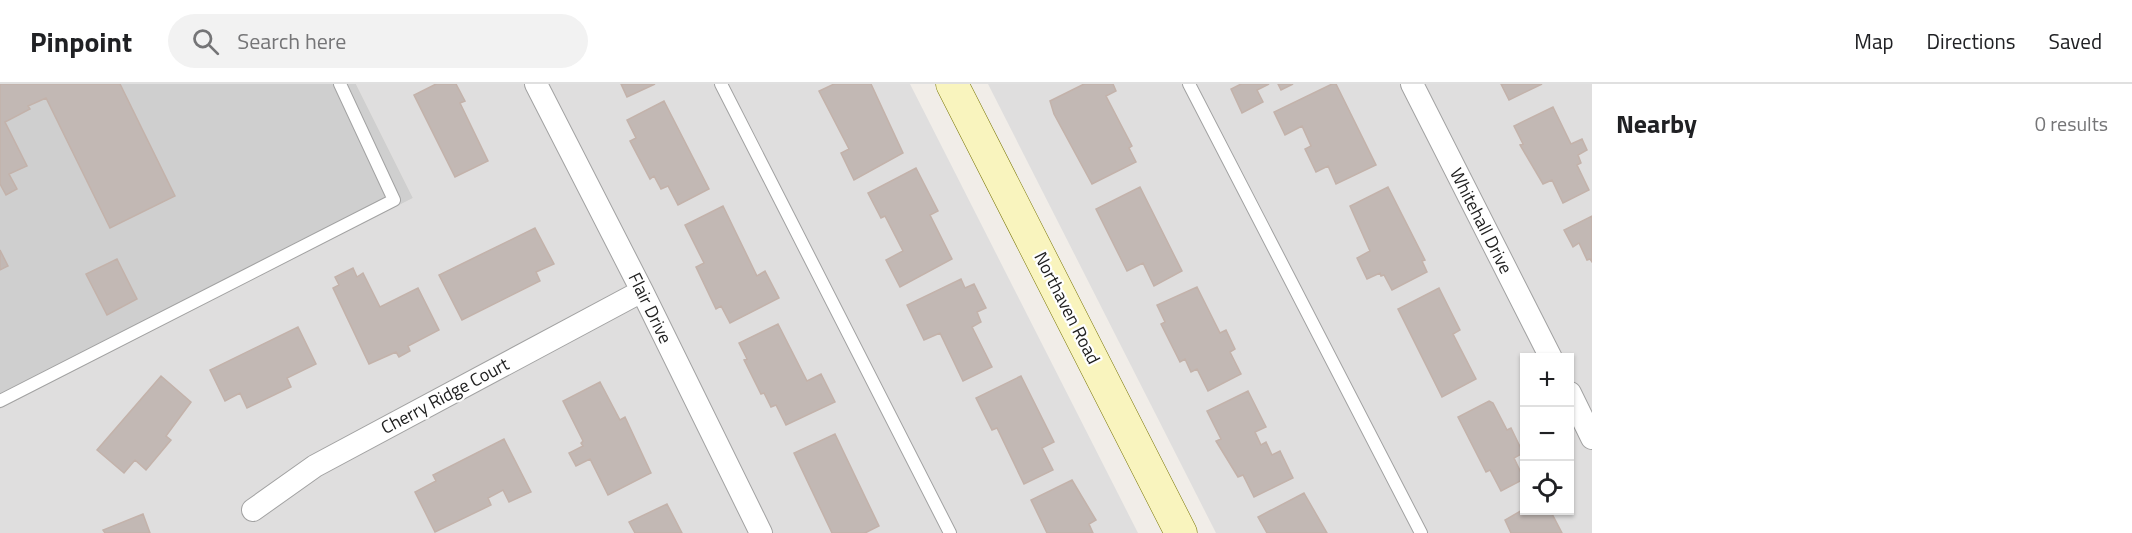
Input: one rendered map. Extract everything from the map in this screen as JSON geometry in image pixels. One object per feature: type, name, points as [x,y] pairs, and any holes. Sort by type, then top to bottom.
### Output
[{"type":"street","name":"Flair Drive","points":[[536,84],[642,291],[761,533]]},
{"type":"street","name":"Northaven Road","points":[[952,84],[1181,533]]},
{"type":"street","name":"Whitehall Drive","points":[[1412,84],[1549,353]]},
{"type":"street","name":"Cherry Ridge Court","points":[[253,510],[315,466],[642,291]]},
{"type":"street","points":[[1574,403],[1592,438]]},
{"type":"lane","points":[[0,401],[394,200],[340,84]]},
{"type":"lane","points":[[721,84],[950,533]]},
{"type":"lane","points":[[1190,84],[1421,533]]},
{"type":"shaded area","points":[[0,84],[356,84],[413,198],[0,409]]},
{"type":"shaded area","points":[[356,84],[910,84],[1138,533],[0,533],[0,409],[413,198]]},
{"type":"shaded area","points":[[988,84],[1592,84],[1592,533],[1216,533]]},
{"type":"building","points":[[0,84],[120,84],[175,196],[110,228],[46,98],[28,106],[30,109],[5,122],[27,166],[9,174],[17,189],[6,195],[0,184]]},
{"type":"building","points":[[436,84],[456,84],[465,101],[460,103],[488,161],[455,177],[414,95]]},
{"type":"building","points":[[621,84],[655,84],[627,97]]},
{"type":"building","points":[[834,84],[871,84],[903,153],[854,180],[841,153],[849,149],[819,91]]},
{"type":"building","points":[[1084,84],[1113,84],[1116,91],[1106,96],[1132,146],[1129,148],[1136,162],[1092,184],[1054,114],[1050,101]]},
{"type":"building","points":[[1241,84],[1269,84],[1257,90],[1263,102],[1242,113],[1231,89]]},
{"type":"building","points":[[1278,84],[1293,84],[1281,90]]},
{"type":"building","points":[[1336,84],[1376,165],[1336,184],[1328,166],[1316,172],[1305,149],[1311,146],[1302,126],[1285,135],[1274,112]]},
{"type":"building","points":[[1501,84],[1542,84],[1509,100]]},
{"type":"building","points":[[664,101],[709,189],[678,205],[668,186],[661,189],[654,176],[650,179],[630,141],[636,138],[627,120]]},
{"type":"building","points":[[1553,107],[1571,144],[1582,139],[1587,150],[1578,155],[1581,163],[1577,165],[1589,190],[1563,203],[1552,180],[1543,184],[1520,145],[1523,144],[1514,126]]},
{"type":"building","points":[[916,168],[938,211],[930,215],[952,259],[900,287],[886,260],[903,251],[885,216],[881,218],[868,193]]},
{"type":"building","points":[[1140,187],[1182,271],[1154,286],[1143,263],[1127,271],[1096,209]]},
{"type":"building","points":[[1388,187],[1425,260],[1422,261],[1427,272],[1392,290],[1384,275],[1381,276],[1380,273],[1367,279],[1357,258],[1370,251],[1350,206]]},
{"type":"building","points":[[723,206],[757,276],[765,271],[779,298],[730,323],[721,306],[716,309],[696,267],[704,263],[685,225]]},
{"type":"building","points":[[1592,216],[1592,262],[1590,259],[1587,260],[1579,243],[1573,247],[1564,230]]},
{"type":"building","points":[[535,228],[554,264],[536,272],[540,281],[462,320],[439,275]]},
{"type":"building","points":[[0,250],[8,266],[0,270]]},
{"type":"building","points":[[117,259],[137,299],[107,315],[86,274]]},
{"type":"building","points":[[353,268],[357,277],[363,273],[380,307],[418,288],[439,330],[408,346],[410,351],[399,357],[396,352],[369,364],[333,288],[339,285],[335,277]]},
{"type":"building","points":[[961,279],[965,288],[974,284],[986,308],[977,312],[981,322],[972,327],[992,367],[963,381],[940,333],[924,340],[907,305]]},
{"type":"building","points":[[1197,287],[1220,333],[1226,330],[1235,349],[1230,352],[1241,374],[1208,391],[1197,369],[1191,372],[1185,359],[1180,362],[1161,324],[1165,322],[1157,305]]},
{"type":"building","points":[[1439,288],[1460,330],[1453,334],[1476,379],[1442,397],[1398,309]]},
{"type":"building","points":[[778,324],[807,381],[821,374],[835,402],[786,425],[776,405],[771,407],[764,393],[761,394],[744,360],[747,359],[739,343]]},
{"type":"building","points":[[298,327],[316,364],[287,378],[291,387],[247,408],[240,393],[225,401],[210,370]]},
{"type":"building","points":[[161,376],[191,402],[166,436],[171,440],[146,470],[135,460],[124,473],[97,450]]},
{"type":"building","points":[[1021,376],[1054,442],[1042,448],[1053,470],[1024,484],[997,428],[992,430],[976,398]]},
{"type":"building","points":[[600,382],[620,420],[625,417],[651,473],[608,495],[590,459],[576,466],[569,453],[583,446],[581,443],[583,441],[563,401]]},
{"type":"building","points":[[1248,391],[1266,427],[1255,432],[1261,445],[1266,442],[1272,455],[1280,451],[1293,478],[1254,497],[1243,475],[1238,477],[1216,441],[1221,439],[1207,411]]},
{"type":"building","points":[[1489,401],[1493,403],[1507,430],[1511,428],[1520,447],[1520,455],[1514,458],[1520,471],[1520,481],[1501,491],[1490,470],[1486,472],[1458,417]]},
{"type":"building","points":[[835,434],[879,526],[865,533],[832,533],[794,453]]},
{"type":"building","points":[[504,439],[531,492],[509,502],[503,490],[488,498],[491,505],[435,532],[415,492],[436,481],[433,475]]},
{"type":"building","points":[[1072,480],[1096,520],[1089,524],[1093,533],[1047,533],[1031,500]]},
{"type":"building","points":[[1304,493],[1327,533],[1267,533],[1258,517]]},
{"type":"building","points":[[667,504],[682,533],[635,533],[629,522]]},
{"type":"building","points":[[1520,511],[1520,515],[1553,515],[1562,533],[1511,533],[1505,520]]},
{"type":"building","points":[[143,514],[150,533],[105,533],[103,530]]}]
